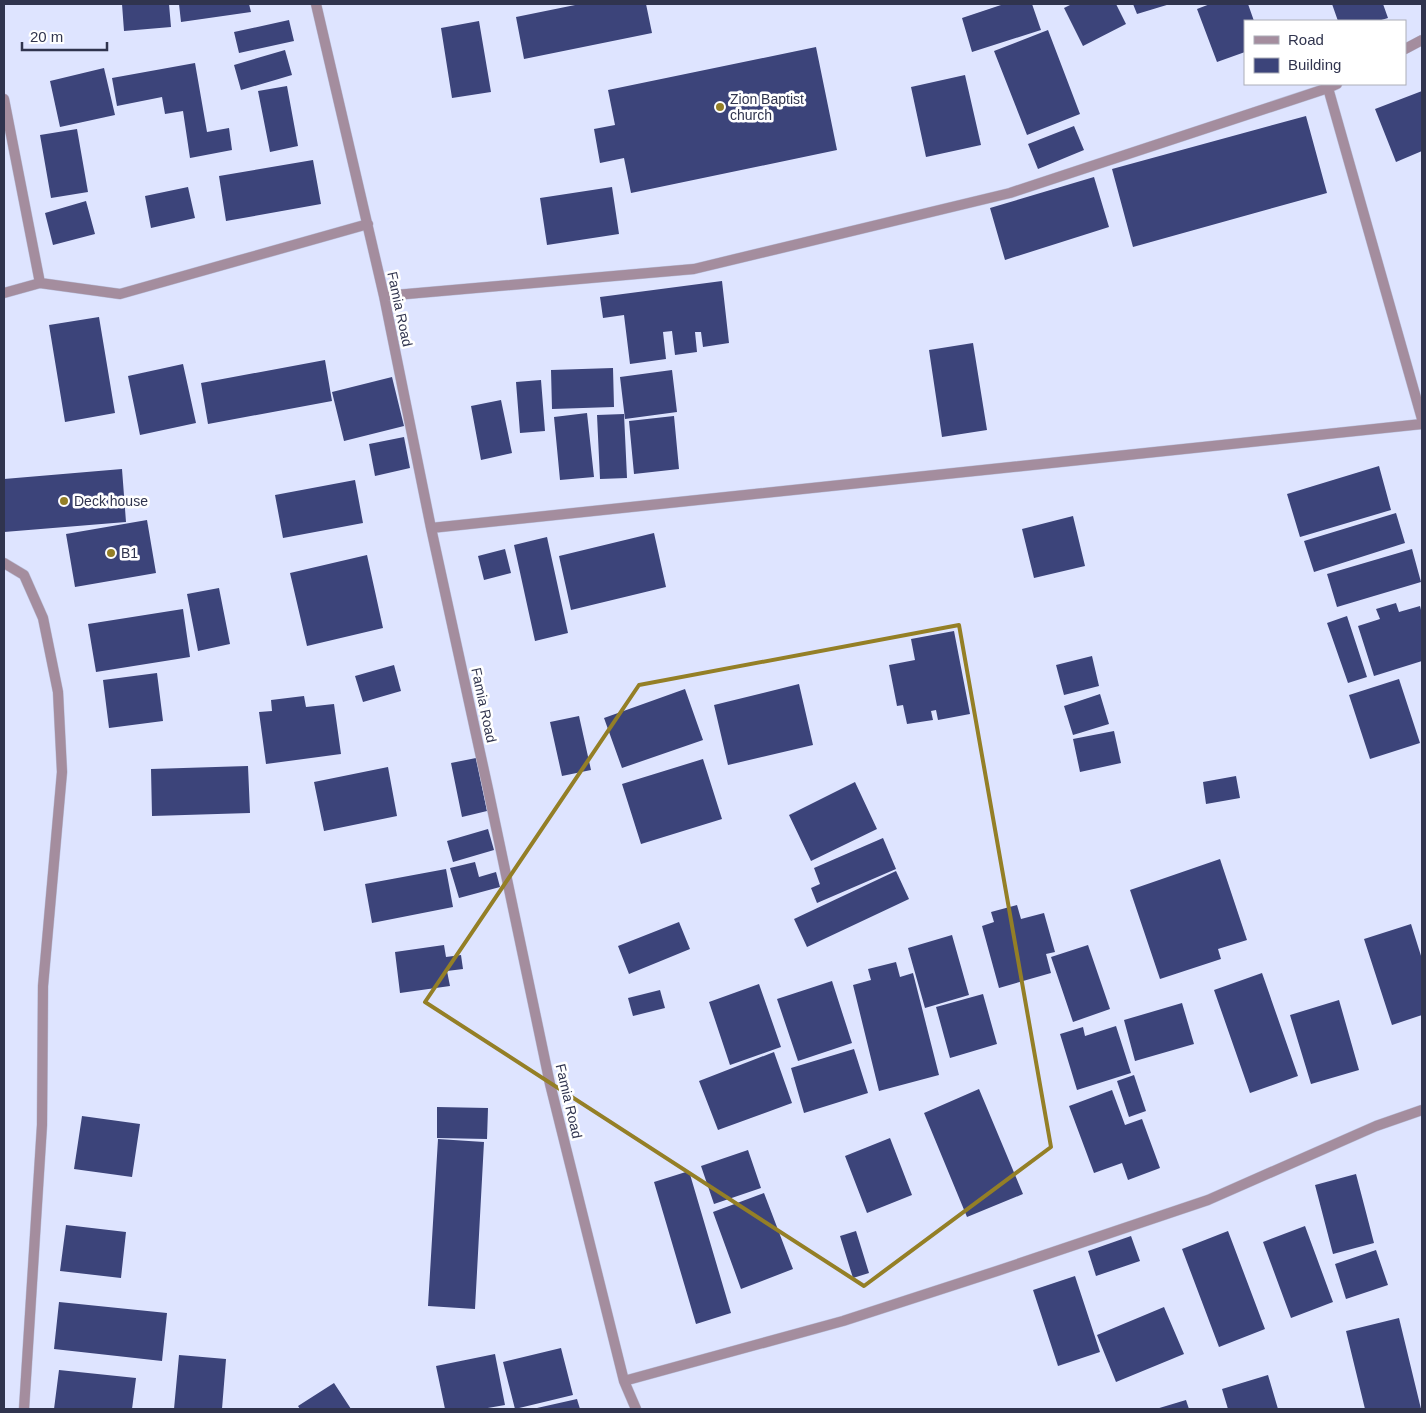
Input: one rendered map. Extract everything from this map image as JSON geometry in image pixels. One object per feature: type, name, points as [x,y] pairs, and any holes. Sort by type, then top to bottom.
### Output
[{"type":"street","name":"Famia Road","points":[[316,4],[384,296],[431,528],[550,1084],[624,1381],[636,1409]]},
{"type":"street","points":[[1406,48],[1422,40]]},
{"type":"street","points":[[384,296],[694,269],[1010,194],[1333,86],[1422,419]]},
{"type":"street","points":[[4,99],[40,283]]},
{"type":"street","points":[[4,293],[40,283],[120,294],[368,224]]},
{"type":"street","points":[[431,528],[1422,424]]},
{"type":"street","points":[[4,563],[24,575],[43,618],[58,692],[62,772],[43,986],[42,1125],[24,1409]]},
{"type":"street","points":[[624,1381],[843,1321],[1199,1203],[1376,1126],[1422,1110]]},
{"type":"highlighted area","points":[[959,625],[1051,1147],[864,1286],[425,1002],[639,685]]},
{"type":"building","points":[[122,4],[169,4],[171,27],[124,31]]},
{"type":"building","points":[[179,4],[249,4],[251,12],[181,22]]},
{"type":"building","points":[[580,4],[646,4],[652,33],[524,59],[516,17]]},
{"type":"building","points":[[1004,4],[1032,4],[1041,30],[972,52],[962,18]]},
{"type":"building","points":[[1072,4],[1116,4],[1126,24],[1083,46],[1064,8]]},
{"type":"building","points":[[1133,4],[1170,4],[1137,14]]},
{"type":"building","points":[[1210,4],[1248,4],[1254,20],[1244,20],[1244,52],[1217,62],[1197,9]]},
{"type":"building","points":[[1332,4],[1383,4],[1388,18],[1381,20],[1338,20]]},
{"type":"building","points":[[289,20],[294,41],[239,53],[234,32]]},
{"type":"building","points":[[479,21],[491,92],[452,98],[441,28]]},
{"type":"building","points":[[1048,30],[1080,114],[1027,135],[994,51]]},
{"type":"building","name":"Zion Baptist church","points":[[816,47],[837,150],[631,193],[624,158],[600,163],[594,129],[615,125],[608,90]]},
{"type":"building","points":[[285,50],[292,75],[241,90],[234,65]]},
{"type":"building","points":[[195,63],[207,132],[229,128],[232,150],[190,158],[183,111],[165,114],[162,97],[117,106],[112,78]]},
{"type":"building","points":[[104,68],[115,115],[60,127],[50,81]]},
{"type":"building","points":[[965,75],[981,145],[926,157],[911,87]]},
{"type":"building","points":[[287,86],[298,146],[270,152],[258,91]]},
{"type":"building","points":[[1422,91],[1422,151],[1396,162],[1375,109]]},
{"type":"building","points":[[1306,116],[1327,193],[1133,247],[1112,169]]},
{"type":"building","points":[[1074,126],[1084,150],[1038,169],[1028,144]]},
{"type":"building","points":[[77,129],[88,192],[51,198],[40,135]]},
{"type":"building","points":[[313,160],[321,204],[226,221],[219,176]]},
{"type":"building","points":[[1094,177],[1109,227],[1005,260],[990,208]]},
{"type":"building","points":[[188,187],[195,218],[151,228],[145,196]]},
{"type":"building","points":[[612,187],[619,234],[547,245],[540,198]]},
{"type":"building","points":[[86,201],[95,234],[53,245],[45,213]]},
{"type":"building","points":[[722,281],[729,343],[703,347],[701,332],[695,332],[697,352],[675,355],[672,331],[663,332],[666,359],[630,364],[624,315],[603,318],[600,297]]},
{"type":"building","points":[[99,317],[115,413],[65,422],[49,325]]},
{"type":"building","points":[[973,343],[987,430],[942,437],[929,350]]},
{"type":"building","points":[[325,360],[332,401],[208,424],[201,383]]},
{"type":"building","points":[[183,364],[196,423],[140,435],[128,376]]},
{"type":"building","points":[[613,368],[614,407],[552,409],[551,370]]},
{"type":"building","points":[[672,370],[677,412],[625,419],[620,377]]},
{"type":"building","points":[[392,377],[404,426],[344,441],[332,392]]},
{"type":"building","points":[[541,380],[545,431],[520,433],[516,382]]},
{"type":"building","points":[[501,400],[512,453],[481,460],[471,406]]},
{"type":"building","points":[[587,413],[594,477],[560,480],[554,417]]},
{"type":"building","points":[[624,414],[627,478],[600,479],[597,415]]},
{"type":"building","points":[[674,416],[679,469],[634,474],[629,421]]},
{"type":"building","points":[[404,437],[410,468],[375,476],[369,444]]},
{"type":"building","points":[[1379,466],[1391,510],[1300,537],[1287,494]]},
{"type":"building","name":"Deck house","points":[[122,469],[126,522],[4,532],[4,479]]},
{"type":"building","points":[[355,480],[363,523],[283,538],[275,495]]},
{"type":"building","points":[[1396,513],[1405,543],[1314,572],[1304,541]]},
{"type":"building","points":[[1073,516],[1085,566],[1034,578],[1022,529]]},
{"type":"building","name":"B1","points":[[147,520],[156,573],[75,587],[66,534]]},
{"type":"building","points":[[654,533],[666,587],[571,610],[559,556]]},
{"type":"building","points":[[547,537],[568,633],[535,641],[514,545]]},
{"type":"building","points":[[505,549],[511,573],[484,580],[478,556]]},
{"type":"building","points":[[1412,549],[1421,582],[1337,607],[1327,574]]},
{"type":"building","points":[[367,555],[383,628],[307,646],[290,573]]},
{"type":"building","points":[[219,588],[230,644],[198,651],[187,594]]},
{"type":"building","points":[[1396,603],[1399,612],[1420,606],[1422,614],[1422,661],[1374,676],[1358,626],[1380,619],[1376,609]]},
{"type":"building","points":[[183,609],[190,657],[96,672],[88,624]]},
{"type":"building","points":[[1347,616],[1367,677],[1348,683],[1327,623]]},
{"type":"building","points":[[954,631],[970,714],[938,720],[936,710],[931,711],[933,720],[907,724],[903,705],[897,706],[889,665],[915,660],[911,639]]},
{"type":"building","points":[[1092,656],[1099,686],[1064,695],[1056,665]]},
{"type":"building","points":[[394,665],[401,691],[363,702],[355,676]]},
{"type":"building","points":[[157,673],[163,721],[109,728],[103,680]]},
{"type":"building","points":[[1399,679],[1420,743],[1370,759],[1349,695]]},
{"type":"building","points":[[799,684],[813,745],[728,765],[714,705]]},
{"type":"building","points":[[685,689],[703,740],[622,768],[604,718]]},
{"type":"building","points":[[1100,694],[1109,724],[1073,735],[1064,706]]},
{"type":"building","points":[[304,696],[306,707],[334,704],[341,754],[266,764],[259,712],[272,711],[271,700]]},
{"type":"building","points":[[579,716],[591,770],[562,776],[550,722]]},
{"type":"building","points":[[1114,731],[1121,763],[1080,772],[1073,739]]},
{"type":"building","points":[[476,758],[487,811],[462,817],[451,763]]},
{"type":"building","points":[[703,759],[722,819],[641,844],[622,784]]},
{"type":"building","points":[[248,766],[250,813],[152,816],[151,769]]},
{"type":"building","points":[[388,767],[397,816],[324,831],[314,782]]},
{"type":"building","points":[[1236,776],[1240,798],[1206,804],[1203,782]]},
{"type":"building","points":[[855,782],[877,829],[811,861],[789,815]]},
{"type":"building","points":[[488,829],[494,850],[453,862],[447,841]]},
{"type":"building","points":[[883,838],[896,869],[817,903],[811,888],[820,884],[814,868]]},
{"type":"building","points":[[1220,859],[1247,940],[1218,949],[1221,959],[1160,979],[1130,890]]},
{"type":"building","points":[[475,862],[479,877],[496,872],[500,887],[459,898],[450,868]]},
{"type":"building","points":[[446,869],[453,907],[372,923],[365,884]]},
{"type":"building","points":[[896,871],[909,899],[807,947],[794,919]]},
{"type":"building","points":[[1017,905],[1021,919],[1044,913],[1055,952],[1046,954],[1051,973],[999,988],[982,926],[994,922],[991,912]]},
{"type":"building","points":[[679,922],[690,949],[629,974],[618,946]]},
{"type":"building","points":[[1411,924],[1422,959],[1422,1015],[1392,1025],[1364,939]]},
{"type":"building","points":[[952,935],[969,995],[925,1008],[908,948]]},
{"type":"building","points":[[444,945],[446,957],[461,955],[463,969],[447,971],[450,986],[400,993],[395,952]]},
{"type":"building","points":[[1088,945],[1110,1009],[1073,1022],[1051,957]]},
{"type":"building","points":[[896,962],[900,977],[913,973],[939,1075],[879,1091],[853,985],[871,980],[868,969]]},
{"type":"building","points":[[1262,973],[1298,1076],[1250,1093],[1214,990]]},
{"type":"building","points":[[832,981],[852,1043],[798,1061],[777,999]]},
{"type":"building","points":[[759,984],[781,1047],[730,1065],[709,1002]]},
{"type":"building","points":[[660,990],[665,1008],[633,1016],[628,998]]},
{"type":"building","points":[[983,994],[997,1044],[950,1058],[936,1007]]},
{"type":"building","points":[[1339,1000],[1359,1070],[1311,1084],[1290,1015]]},
{"type":"building","points":[[1182,1003],[1194,1044],[1135,1061],[1124,1020]]},
{"type":"building","points":[[1116,1026],[1131,1073],[1077,1090],[1060,1034],[1083,1027],[1085,1036]]},
{"type":"building","points":[[854,1049],[868,1093],[804,1113],[791,1068]]},
{"type":"building","points":[[774,1052],[792,1103],[718,1130],[699,1081]]},
{"type":"building","points":[[1134,1075],[1146,1111],[1129,1117],[1117,1081]]},
{"type":"building","points":[[979,1089],[1023,1194],[967,1217],[924,1113]]},
{"type":"building","points":[[1112,1090],[1125,1125],[1142,1119],[1160,1168],[1128,1180],[1122,1163],[1094,1173],[1069,1106]]},
{"type":"building","points":[[437,1107],[488,1108],[487,1139],[437,1138]]},
{"type":"building","points":[[82,1116],[140,1124],[132,1177],[74,1169]]},
{"type":"building","points":[[890,1138],[912,1195],[867,1213],[845,1156]]},
{"type":"building","points":[[438,1139],[484,1142],[475,1309],[428,1306]]},
{"type":"building","points":[[748,1150],[761,1188],[714,1204],[701,1166]]},
{"type":"building","points":[[689,1171],[731,1313],[696,1324],[654,1182]]},
{"type":"building","points":[[1356,1174],[1374,1243],[1333,1254],[1315,1185]]},
{"type":"building","points":[[764,1193],[793,1269],[741,1289],[713,1212]]},
{"type":"building","points":[[66,1225],[126,1232],[121,1278],[60,1271]]},
{"type":"building","points":[[1305,1226],[1333,1302],[1291,1318],[1263,1242]]},
{"type":"building","points":[[856,1231],[869,1273],[853,1278],[840,1236]]},
{"type":"building","points":[[1228,1231],[1265,1329],[1219,1347],[1182,1249]]},
{"type":"building","points":[[1131,1236],[1140,1261],[1096,1276],[1088,1251]]},
{"type":"building","points":[[1376,1250],[1388,1285],[1346,1299],[1335,1264]]},
{"type":"building","points":[[1075,1276],[1100,1352],[1058,1366],[1033,1290]]},
{"type":"building","points":[[59,1302],[167,1313],[162,1361],[54,1349]]},
{"type":"building","points":[[1164,1307],[1184,1354],[1116,1382],[1097,1335]]},
{"type":"building","points":[[1399,1318],[1421,1409],[1365,1409],[1346,1331]]},
{"type":"building","points":[[561,1348],[573,1395],[515,1409],[503,1362]]},
{"type":"building","points":[[495,1354],[505,1405],[482,1409],[445,1409],[436,1366]]},
{"type":"building","points":[[179,1355],[226,1359],[222,1409],[174,1409]]},
{"type":"building","points":[[59,1370],[136,1378],[132,1409],[54,1409]]},
{"type":"building","points":[[1268,1375],[1278,1409],[1228,1409],[1222,1389]]},
{"type":"building","points":[[334,1383],[351,1409],[300,1409],[298,1406]]},
{"type":"building","points":[[577,1399],[580,1409],[537,1409],[537,1408]]},
{"type":"building","points":[[1186,1400],[1189,1409],[1156,1409]]},
{"type":"place","name":"Zion Baptist church","points":[[720,107]]},
{"type":"place","name":"Deck house","points":[[64,501]]},
{"type":"place","name":"B1","points":[[111,553]]}]
